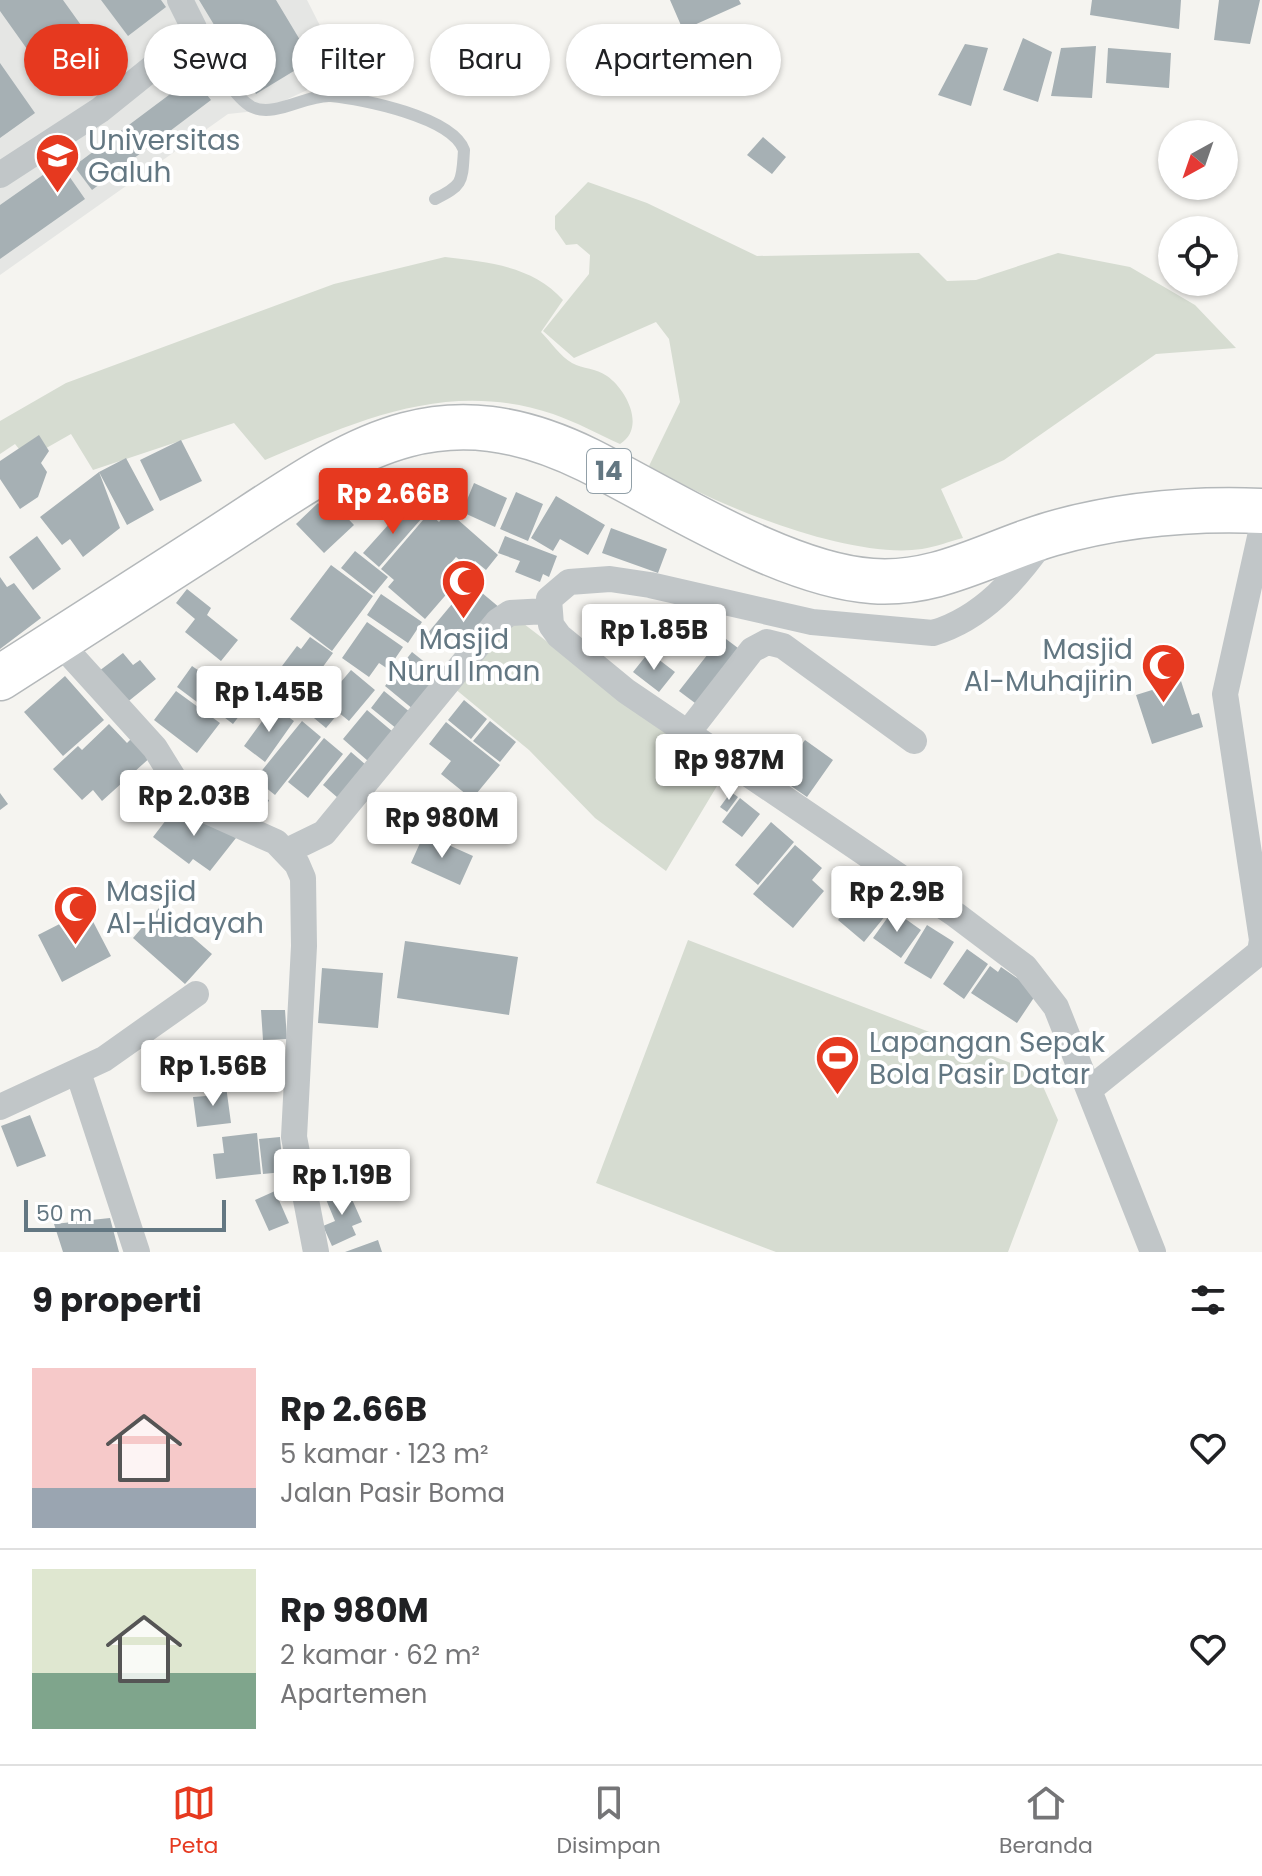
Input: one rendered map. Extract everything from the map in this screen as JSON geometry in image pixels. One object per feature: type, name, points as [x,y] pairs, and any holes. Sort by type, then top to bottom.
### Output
[{"type":"highway","name":"14","points":[[0,678],[332,463],[401,435],[436,429],[477,428],[531,438],[583,458],[771,552],[828,574],[872,581],[911,581],[956,571],[1047,535],[1104,520],[1194,508],[1262,511]]},
{"type":"street","points":[[180,0],[192,24]]},
{"type":"street","points":[[0,175],[100,110],[144,75]]},
{"type":"street","points":[[1089,1090],[1260,952],[1262,940],[1225,694],[1262,528]]},
{"type":"street","points":[[1047,535],[1006,589],[950,626],[933,633],[812,622],[650,585],[610,579],[569,582],[549,599],[547,611],[559,636],[626,691],[686,735],[956,915],[1025,967],[1056,1007],[1153,1252]]},
{"type":"street","points":[[287,851],[324,833],[498,621],[510,613],[547,611]]},
{"type":"street","points":[[58,641],[155,748],[189,803],[276,842],[287,851],[303,878],[304,946],[295,1155],[316,1252]]},
{"type":"street","points":[[686,735],[752,650],[767,642],[783,646],[914,741]]},
{"type":"street","points":[[0,1107],[78,1072],[131,1042],[196,994]]},
{"type":"street","points":[[78,1072],[137,1252]]},
{"type":"lane","points":[[240,96],[251,107],[267,109],[331,96],[400,110],[451,133],[464,150],[462,179],[454,190],[435,199]]},
{"type":"shaded area","name":"Universitas Galuh","points":[[0,0],[307,0],[319,24],[292,24],[294,96],[264,110],[228,114],[0,275]]},
{"type":"shaded area","points":[[588,182],[647,203],[757,256],[919,253],[947,281],[976,280],[1058,253],[1130,267],[1158,283],[1158,296],[1180,296],[1195,305],[1236,348],[1156,354],[1004,460],[941,489],[963,538],[922,549],[857,546],[820,538],[744,512],[649,466],[680,402],[669,339],[656,322],[574,358],[543,331],[589,274],[590,255],[577,244],[566,245],[555,229],[555,216]]},
{"type":"shaded area","points":[[445,257],[493,264],[524,273],[563,300],[541,332],[568,360],[603,373],[621,390],[633,419],[628,437],[620,444],[553,414],[514,404],[477,401],[405,409],[335,431],[265,460],[234,423],[93,470],[71,434],[27,459],[15,444],[0,454],[0,421],[66,383],[334,284]]},
{"type":"shaded area","points":[[524,624],[723,776],[666,871],[595,818],[529,750],[454,688],[505,625]]},
{"type":"shaded area","name":"Lapangan Sepak Bola Pasir Datar","points":[[688,940],[1037,1073],[1058,1120],[1008,1252],[776,1252],[596,1183]]},
{"type":"building","points":[[0,0],[63,0],[80,24],[24,24],[24,45],[0,11]]},
{"type":"building","points":[[101,0],[161,0],[166,7],[128,36],[128,24],[119,24]]},
{"type":"building","points":[[199,0],[276,0],[292,27],[292,72],[276,82],[276,24],[214,24]]},
{"type":"building","points":[[670,0],[739,0],[741,4],[696,24],[680,24]]},
{"type":"building","points":[[1092,0],[1181,0],[1179,29],[1090,15]]},
{"type":"building","points":[[1219,0],[1260,0],[1250,44],[1214,40]]},
{"type":"building","points":[[1023,38],[1052,52],[1038,102],[1003,90]]},
{"type":"building","points":[[965,44],[988,48],[971,106],[938,95]]},
{"type":"building","points":[[1096,46],[1092,98],[1051,96],[1061,48]]},
{"type":"building","points":[[1108,48],[1171,53],[1169,88],[1106,83]]},
{"type":"building","points":[[0,63],[35,113],[0,138]]},
{"type":"building","points":[[168,96],[208,96],[211,100],[92,190],[74,166]]},
{"type":"building","points":[[763,137],[786,157],[772,174],[747,155]]},
{"type":"building","points":[[60,163],[85,199],[0,259],[0,205]]},
{"type":"building","points":[[39,435],[49,451],[41,463],[47,472],[38,497],[20,509],[0,479],[0,461]]},
{"type":"building","points":[[181,440],[202,481],[160,501],[140,460]]},
{"type":"building","points":[[126,458],[154,510],[127,525],[99,472]]},
{"type":"building","points":[[99,472],[120,528],[83,557],[70,539],[62,545],[40,517]]},
{"type":"building","points":[[474,483],[507,498],[495,527],[462,512]]},
{"type":"building","points":[[516,492],[543,504],[528,541],[500,529]]},
{"type":"building","points":[[556,496],[605,525],[588,555],[560,539],[553,551],[531,538]]},
{"type":"building","points":[[318,503],[328,514],[336,506],[354,525],[324,553],[296,524]]},
{"type":"building","points":[[407,504],[422,518],[379,567],[363,553]]},
{"type":"building","points":[[448,511],[498,555],[486,570],[475,561],[469,568],[456,557],[444,571],[457,582],[425,619],[388,587],[394,580],[381,569],[429,513],[439,522]]},
{"type":"building","points":[[611,528],[667,549],[658,573],[602,553]]},
{"type":"building","points":[[37,536],[61,569],[33,590],[9,557]]},
{"type":"building","points":[[505,536],[557,556],[549,577],[543,574],[540,582],[515,572],[520,561],[498,553]]},
{"type":"building","points":[[355,551],[388,577],[374,594],[341,568]]},
{"type":"building","points":[[331,565],[373,596],[332,651],[290,619]]},
{"type":"building","points":[[0,577],[7,587],[14,583],[41,618],[0,649]]},
{"type":"building","name":"Masjid Nurul Iman","points":[[475,587],[500,608],[465,650],[445,633],[437,642],[427,634],[457,598],[463,602]]},
{"type":"building","points":[[187,589],[211,608],[207,615],[238,640],[221,661],[185,632],[195,619],[176,603]]},
{"type":"building","points":[[381,594],[422,622],[408,643],[367,615]]},
{"type":"building","points":[[367,622],[403,647],[388,669],[379,663],[369,677],[342,658]]},
{"type":"building","points":[[722,636],[742,651],[699,706],[679,691]]},
{"type":"building","points":[[310,637],[333,653],[306,690],[279,670],[297,646],[301,649]]},
{"type":"building","points":[[412,652],[447,680],[419,714],[385,686]]},
{"type":"building","points":[[649,652],[675,672],[659,692],[633,672]]},
{"type":"building","points":[[123,653],[133,665],[140,660],[156,679],[125,704],[99,671]]},
{"type":"building","points":[[192,666],[205,675],[213,666],[235,684],[213,714],[177,687]]},
{"type":"building","points":[[351,670],[375,690],[349,721],[312,691],[328,672],[340,683]]},
{"type":"building","points":[[274,675],[304,696],[292,713],[262,692]]},
{"type":"building","points":[[65,676],[104,720],[63,756],[24,712]]},
{"type":"building","name":"Masjid Al-Muhajirin","points":[[1181,681],[1192,715],[1199,713],[1203,727],[1152,744],[1136,695]]},
{"type":"building","points":[[236,685],[253,698],[233,724],[216,711]]},
{"type":"building","points":[[176,691],[220,723],[197,753],[154,720]]},
{"type":"building","points":[[384,691],[416,717],[402,733],[371,708]]},
{"type":"building","points":[[314,695],[337,715],[326,728],[302,708]]},
{"type":"building","points":[[464,700],[487,719],[471,739],[448,720]]},
{"type":"building","points":[[273,706],[294,721],[265,762],[244,746]]},
{"type":"building","points":[[367,710],[393,732],[368,761],[343,739]]},
{"type":"building","points":[[302,721],[321,737],[275,795],[255,779]]},
{"type":"building","points":[[490,721],[516,742],[500,762],[473,741]]},
{"type":"building","points":[[446,722],[500,765],[472,799],[441,774],[451,761],[429,744]]},
{"type":"building","points":[[109,724],[127,743],[135,735],[153,755],[102,801],[93,790],[82,800],[53,769],[78,746],[82,750]]},
{"type":"building","points":[[324,738],[343,754],[308,798],[288,782]]},
{"type":"building","points":[[805,740],[833,760],[807,797],[778,777]]},
{"type":"building","points":[[351,752],[373,771],[345,804],[323,785]]},
{"type":"building","points":[[211,776],[269,800],[259,825],[201,801]]},
{"type":"building","points":[[159,778],[174,796],[152,813],[138,795]]},
{"type":"building","points":[[731,792],[738,797],[727,812],[720,807]]},
{"type":"building","points":[[0,793],[8,804],[0,810]]},
{"type":"building","points":[[740,798],[760,814],[742,837],[722,822]]},
{"type":"building","points":[[179,803],[236,838],[210,871],[193,859],[189,864],[153,837]]},
{"type":"building","points":[[771,822],[794,842],[758,885],[735,865]]},
{"type":"building","points":[[424,834],[473,856],[460,885],[411,863]]},
{"type":"building","points":[[795,845],[822,868],[812,880],[824,891],[793,928],[753,894]]},
{"type":"building","points":[[869,891],[887,906],[881,912],[886,915],[864,942],[838,920],[859,893],[864,897]]},
{"type":"building","points":[[159,908],[212,954],[185,984],[133,938]]},
{"type":"building","name":"Masjid Al-Hidayah","points":[[87,910],[111,956],[62,982],[38,935]]},
{"type":"building","points":[[893,910],[921,930],[901,958],[873,938]]},
{"type":"building","points":[[927,925],[954,942],[931,979],[904,963]]},
{"type":"building","points":[[405,941],[518,957],[509,1015],[397,998]]},
{"type":"building","points":[[967,949],[988,964],[964,999],[943,984]]},
{"type":"building","points":[[990,966],[998,972],[1001,967],[1030,987],[1035,996],[1017,1023],[971,993]]},
{"type":"building","points":[[322,968],[383,973],[378,1028],[318,1023]]},
{"type":"building","points":[[261,1010],[285,1010],[287,1039],[263,1040]]},
{"type":"building","points":[[227,1041],[281,1048],[276,1085],[221,1077]]},
{"type":"building","points":[[226,1086],[231,1123],[197,1127],[193,1097],[206,1096],[205,1089]]},
{"type":"building","points":[[30,1115],[46,1156],[17,1167],[1,1126]]},
{"type":"building","points":[[257,1133],[261,1174],[216,1179],[213,1154],[224,1153],[222,1137]]},
{"type":"building","points":[[280,1137],[283,1172],[263,1174],[259,1139]]},
{"type":"building","points":[[339,1149],[344,1172],[317,1178],[312,1155]]},
{"type":"building","points":[[347,1188],[362,1222],[352,1226],[356,1235],[332,1246],[323,1226],[335,1221],[325,1197]]},
{"type":"building","points":[[275,1191],[289,1223],[269,1231],[255,1200]]},
{"type":"building","points":[[110,1218],[119,1252],[63,1252],[54,1224]]},
{"type":"building","points":[[378,1240],[382,1252],[345,1252]]},
{"type":"place","name":"Universitas Galuh","points":[[57,195]]},
{"type":"place","name":"Masjid Nurul Iman","points":[[464,621]]},
{"type":"place","name":"Masjid Al-Muhajirin","points":[[1164,704]]},
{"type":"place","name":"Masjid Al-Hidayah","points":[[75,946]]},
{"type":"place","name":"Lapangan Sepak Bola Pasir Datar","points":[[838,1097]]}]
